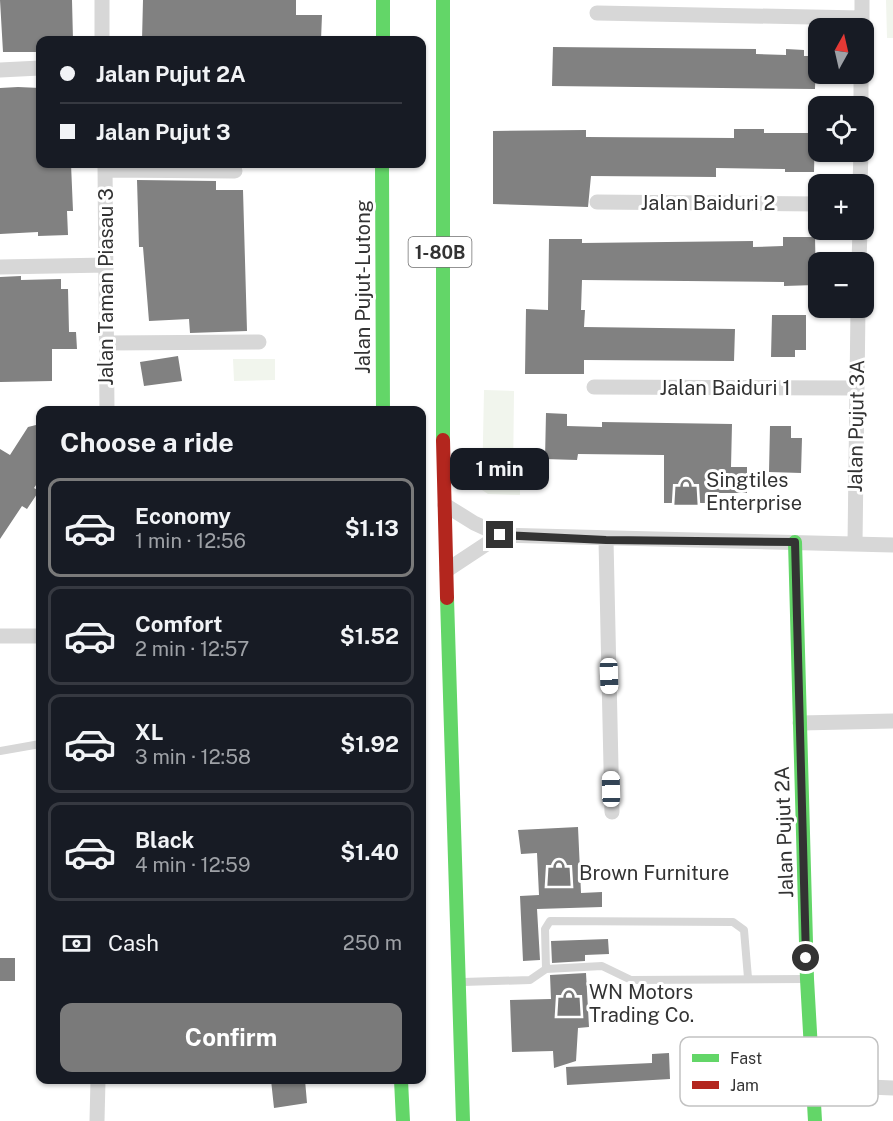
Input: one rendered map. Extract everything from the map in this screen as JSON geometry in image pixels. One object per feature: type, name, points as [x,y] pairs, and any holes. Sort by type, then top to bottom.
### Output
[{"type":"main road","points":[[383,0],[383,36]]},
{"type":"main road","name":"1-80B","points":[[443,0],[439,196],[445,505],[463,1121]]},
{"type":"main road","name":"Jalan Pujut-Lutong","points":[[382,168],[383,406]]},
{"type":"main road","name":"Jalan Pujut 2A","points":[[795,542],[810,1037]]},
{"type":"main road","points":[[402,1084],[403,1121]]},
{"type":"main road","name":"Jalan Pujut 2A","points":[[814,1106],[815,1121]]},
{"type":"street","points":[[102,0],[102,36]]},
{"type":"street","points":[[862,0],[862,18]]},
{"type":"street","points":[[597,13],[808,21]]},
{"type":"street","points":[[0,70],[36,68]]},
{"type":"street","name":"Jalan Taman Piasau 3","points":[[105,168],[107,406]]},
{"type":"street","points":[[138,168],[235,171]]},
{"type":"street","name":"Jalan Baiduri 2","points":[[597,202],[808,204]]},
{"type":"street","points":[[0,267],[107,265]]},
{"type":"street","name":"Jalan Pujut 3A","points":[[855,544],[858,318]]},
{"type":"street","points":[[107,343],[259,342]]},
{"type":"street","name":"Jalan Baiduri 1","points":[[594,387],[857,388]]},
{"type":"street","points":[[445,505],[474,523],[500,535],[606,540],[893,545]]},
{"type":"street","points":[[447,570],[500,535]]},
{"type":"street","points":[[606,540],[612,812]]},
{"type":"street","points":[[0,636],[36,636]]},
{"type":"street","points":[[800,723],[893,721]]},
{"type":"street","points":[[97,1121],[98,1084]]},
{"type":"street","points":[[878,1087],[893,1088]]},
{"type":"lane","points":[[0,751],[36,745]]},
{"type":"lane","points":[[546,969],[545,929],[550,921],[733,922],[744,930],[748,978]]},
{"type":"lane","points":[[459,982],[530,980],[546,969],[602,966],[631,980],[807,979]]},
{"type":"shaded area","points":[[886,0],[893,0],[893,38],[887,38]]},
{"type":"shaded area","points":[[233,359],[275,359],[275,380],[234,381]]},
{"type":"shaded area","points":[[484,390],[514,391],[513,481],[520,481],[520,495],[488,494],[482,490]]},
{"type":"building","points":[[0,0],[72,0],[73,36],[36,36],[36,52],[3,52]]},
{"type":"building","points":[[143,0],[296,0],[296,15],[322,15],[321,36],[142,36]]},
{"type":"building","points":[[553,47],[756,49],[756,54],[786,55],[786,49],[804,50],[804,56],[808,56],[808,84],[815,84],[815,89],[552,86]]},
{"type":"building","points":[[0,88],[36,88],[36,168],[71,168],[73,211],[67,211],[68,235],[38,236],[38,232],[0,234]]},
{"type":"building","points":[[734,129],[764,129],[764,133],[808,133],[808,162],[814,162],[814,172],[785,172],[785,169],[716,168],[716,177],[591,176],[588,207],[493,204],[493,131],[586,130],[586,137],[734,138]]},
{"type":"building","points":[[137,180],[216,181],[216,190],[243,190],[247,331],[190,333],[189,319],[149,321],[143,247],[139,247]]},
{"type":"building","points":[[783,237],[808,237],[808,240],[815,240],[815,252],[808,252],[808,285],[784,286],[784,282],[582,280],[581,310],[585,310],[584,327],[735,329],[734,361],[584,360],[584,374],[525,374],[526,309],[548,310],[549,239],[582,239],[582,243],[753,241],[753,247],[783,246]]},
{"type":"building","points":[[21,276],[21,280],[61,279],[61,289],[68,289],[69,332],[76,332],[77,349],[52,349],[52,381],[0,382],[0,277]]},
{"type":"building","points":[[772,315],[806,315],[806,350],[795,350],[795,357],[771,357]]},
{"type":"building","points":[[178,356],[182,381],[144,386],[140,362]]},
{"type":"building","points":[[546,413],[567,414],[567,426],[602,427],[602,422],[732,424],[731,467],[747,467],[747,493],[707,493],[707,503],[664,503],[664,455],[578,454],[577,460],[545,459]]},
{"type":"building","points":[[36,425],[36,485],[34,488],[36,496],[27,509],[22,506],[0,539],[0,449],[10,455],[28,427]]},
{"type":"building","points":[[770,426],[791,426],[791,438],[802,438],[801,473],[769,472]]},
{"type":"building","points":[[518,461],[535,461],[535,478],[518,479]]},
{"type":"building","points":[[578,827],[581,893],[602,892],[602,907],[537,909],[540,960],[523,961],[520,896],[539,895],[537,853],[521,854],[518,830]]},
{"type":"building","points":[[608,939],[609,954],[585,955],[585,961],[552,963],[551,941]]},
{"type":"building","points":[[0,958],[15,958],[15,981],[0,981]]},
{"type":"building","points":[[586,973],[589,1027],[578,1028],[576,1061],[554,1068],[553,1051],[512,1052],[510,1000],[551,999],[550,975]]},
{"type":"building","points":[[669,1053],[670,1079],[567,1085],[566,1067],[652,1063],[652,1054]]},
{"type":"building","points":[[271,1084],[305,1084],[307,1103],[274,1108]]},
{"type":"traffic: fast","points":[[383,0],[383,36]]},
{"type":"traffic: fast","points":[[443,0],[443,440]]},
{"type":"traffic: fast","points":[[382,168],[383,406]]},
{"type":"traffic: fast","points":[[795,542],[810,1037]]},
{"type":"traffic: fast","points":[[447,598],[463,1121]]},
{"type":"traffic: fast","points":[[401,1084],[403,1121]]},
{"type":"traffic: fast","points":[[814,1106],[815,1121]]},
{"type":"traffic: jam","points":[[443,440],[447,598]]},
{"type":"place","name":"Singtiles Enterprise","points":[[686,492]]},
{"type":"place","name":"Brown Furniture","points":[[559,873]]},
{"type":"place","name":"WN Motors Trading Co.","points":[[569,1003]]},
{"type":"route","points":[[500,535],[606,540],[795,542],[806,958]]}]
